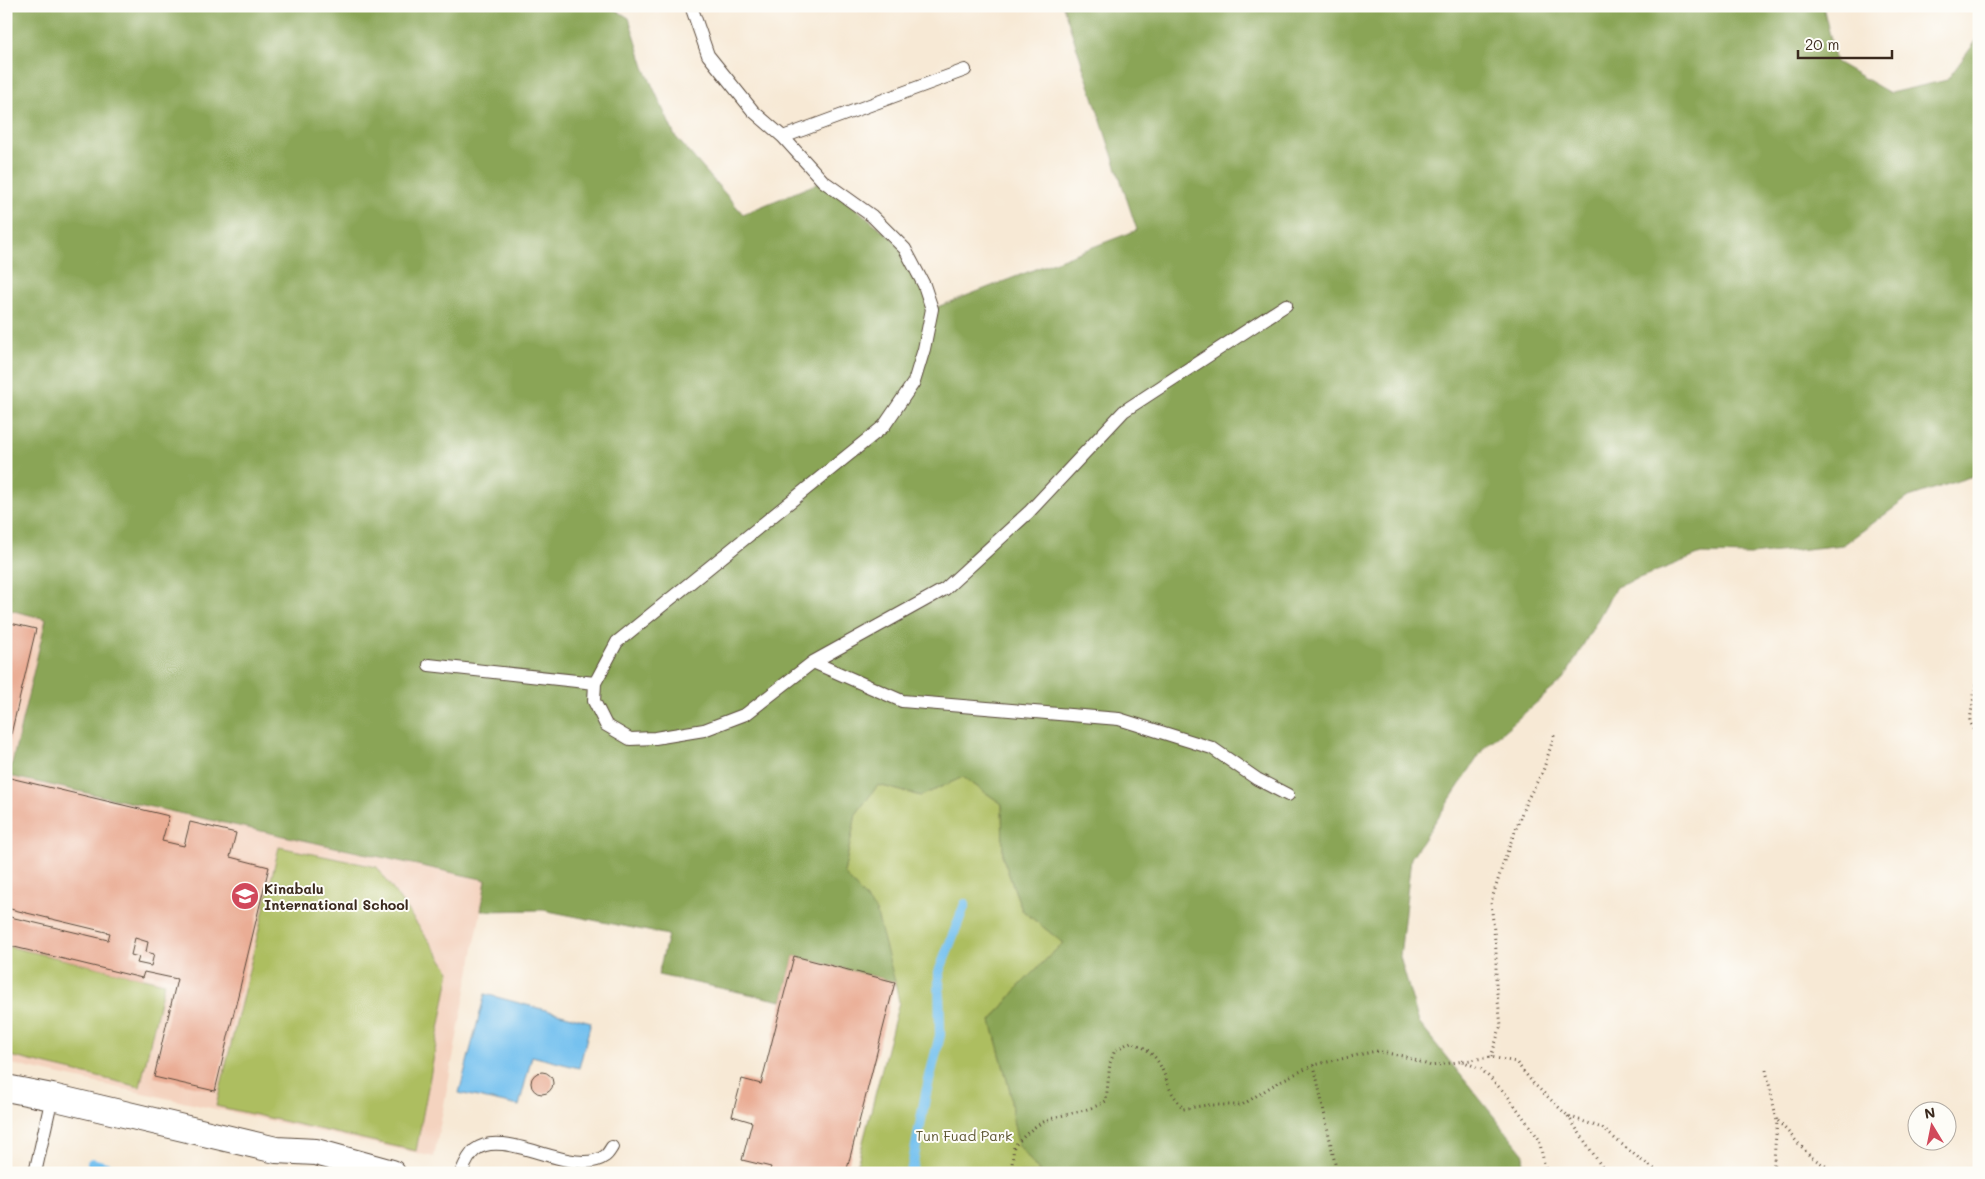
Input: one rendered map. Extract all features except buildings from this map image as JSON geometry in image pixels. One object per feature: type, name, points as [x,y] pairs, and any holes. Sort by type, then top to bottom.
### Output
[{"type":"street","points":[[6,1088],[52,1097],[276,1150],[316,1152],[392,1173]]},
{"type":"street","points":[[276,1150],[298,1162],[332,1173]]},
{"type":"lane","points":[[692,6],[708,55],[753,111],[783,137],[823,181],[872,216],[905,249],[924,285],[932,309],[924,349],[914,382],[884,426],[617,642],[595,682],[594,701],[606,725],[630,739],[655,738],[704,730],[746,714],[813,662],[946,589],[1029,512],[1124,411],[1286,304]]},
{"type":"lane","points":[[783,137],[965,70]]},
{"type":"lane","points":[[813,662],[902,701],[1119,719],[1212,748],[1257,779],[1288,795]]},
{"type":"lane","points":[[429,665],[595,682]]},
{"type":"lane","points":[[35,1173],[52,1097]]},
{"type":"lane","points":[[461,1173],[475,1150],[494,1143],[574,1162],[592,1162],[606,1156],[612,1147]]},
{"type":"path","points":[[1979,665],[1970,720],[1979,746]]},
{"type":"path","points":[[1491,1057],[1501,1025],[1496,985],[1496,950],[1491,902],[1526,802],[1543,771],[1555,733]]},
{"type":"path","points":[[1011,1173],[1014,1146],[1038,1124],[1070,1113],[1093,1109],[1106,1101],[1110,1063],[1115,1050],[1131,1042],[1144,1047],[1156,1057],[1166,1074],[1171,1090],[1183,1109],[1206,1105],[1242,1105],[1280,1081],[1314,1065],[1376,1051],[1404,1056],[1431,1066],[1491,1057],[1516,1062],[1551,1102],[1568,1116],[1606,1173]]},
{"type":"path","points":[[1461,1061],[1482,1069],[1507,1095],[1539,1139],[1546,1173]]},
{"type":"path","points":[[1314,1065],[1337,1173]]},
{"type":"path","points":[[1766,1070],[1777,1121],[1773,1173]]},
{"type":"path","points":[[1568,1116],[1602,1128],[1640,1160],[1660,1173]]},
{"type":"path","points":[[1777,1121],[1810,1156],[1836,1173]]},
{"type":"shaded area","name":"Kinabalu International School","points":[[6,609],[46,618],[9,776],[487,880],[434,1157],[6,1063]]},
{"type":"green space","points":[[6,6],[609,6],[629,18],[644,67],[675,136],[743,214],[823,181],[905,249],[932,309],[1137,230],[1063,6],[1823,6],[1836,62],[1890,93],[1947,80],[1979,37],[1979,474],[1909,497],[1843,545],[1751,555],[1701,554],[1616,587],[1564,679],[1484,748],[1411,858],[1400,957],[1419,1023],[1524,1154],[1521,1173],[1040,1173],[1018,1144],[1010,1091],[991,1021],[1021,984],[1063,943],[1022,910],[1003,858],[1002,804],[963,777],[921,796],[878,785],[856,814],[844,873],[876,911],[895,982],[794,956],[782,1001],[658,975],[668,935],[543,910],[481,911],[486,880],[9,776],[46,619],[6,609]]},
{"type":"green space","name":"Tun Fuad Park","points":[[963,777],[1002,804],[1003,858],[1022,910],[1063,943],[1021,984],[991,1021],[1010,1091],[1018,1144],[1040,1173],[855,1173],[899,1002],[895,982],[844,873],[856,814],[878,785],[921,796]]},
{"type":"green space","points":[[279,847],[377,867],[450,971],[416,1151],[216,1106]]},
{"type":"green space","points":[[6,946],[164,983],[140,1087],[6,1055]]},
{"type":"water","points":[[485,994],[591,1022],[579,1068],[532,1056],[519,1106],[459,1093]]},
{"type":"waterway","points":[[911,1173],[926,1093],[940,1035],[939,972],[965,904]]},
{"type":"waterway","points":[[92,1163],[128,1173]]},
{"type":"place","name":"Kinabalu International School","points":[[245,896]]}]
